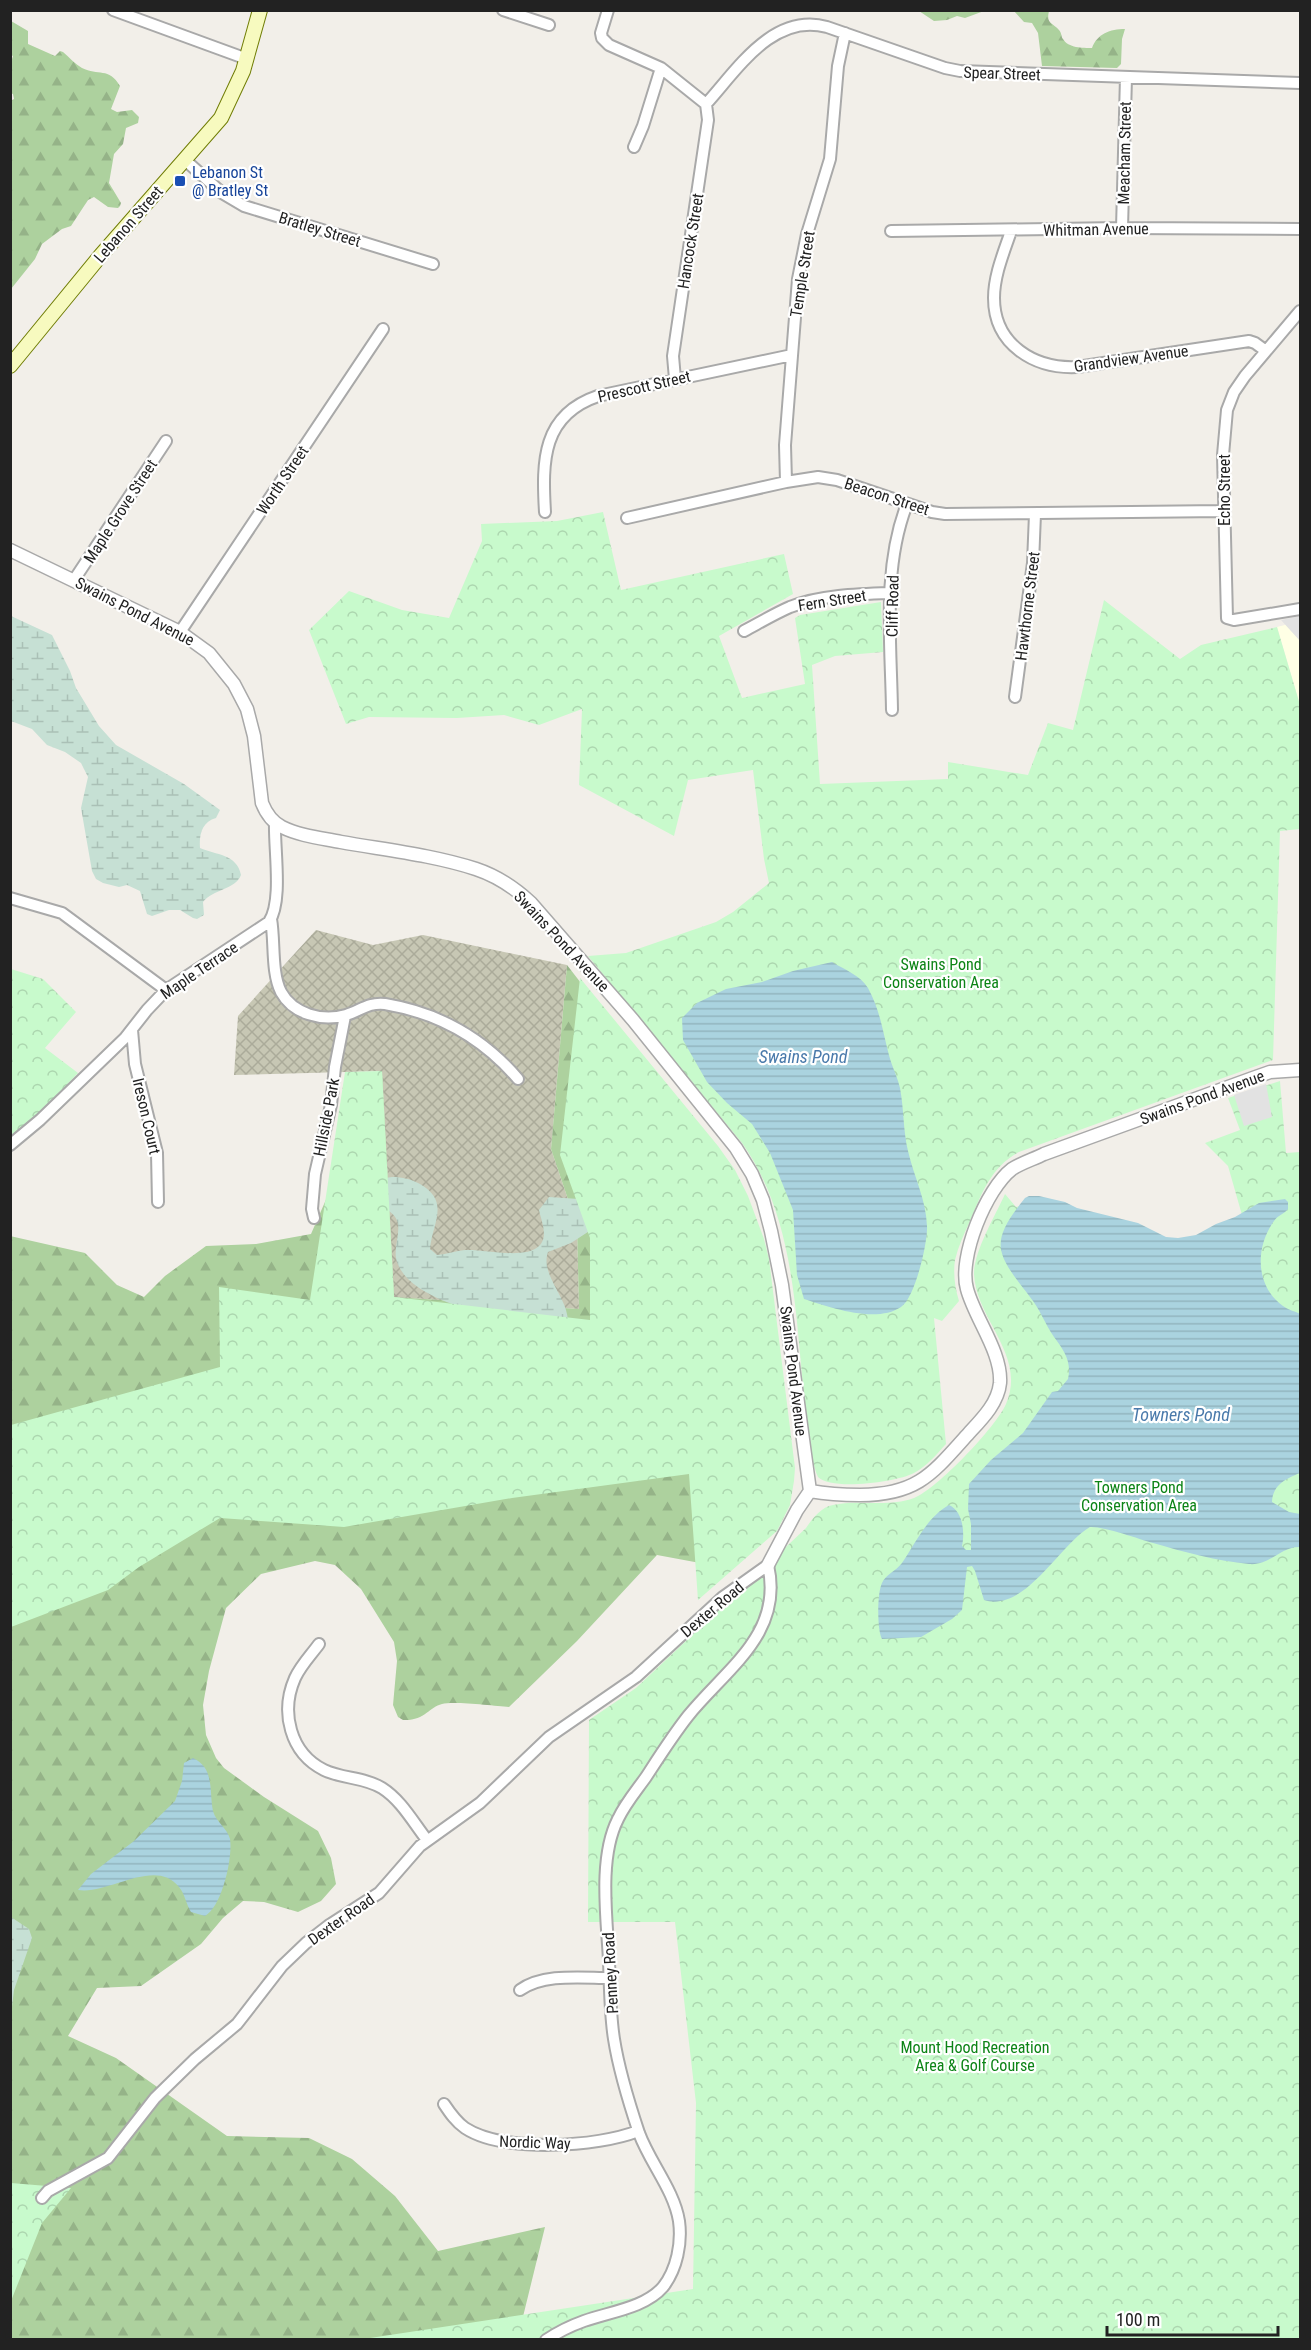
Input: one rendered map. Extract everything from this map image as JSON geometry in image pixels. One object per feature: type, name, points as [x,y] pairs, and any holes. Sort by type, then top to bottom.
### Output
[{"type":"main road","name":"Lebanon Street","points":[[10,366],[101,255],[225,111],[247,58],[260,10]]},
{"type":"street","points":[[113,10],[247,58]]},
{"type":"street","points":[[503,10],[549,25]]},
{"type":"street","points":[[608,10],[601,33],[609,45],[662,68],[706,104]]},
{"type":"street","name":"Spear Street","points":[[706,104],[773,34],[811,24],[845,33],[953,70],[1300,83]]},
{"type":"street","name":"Temple Street","points":[[786,482],[785,445],[799,272],[807,234],[830,159],[838,66],[845,33]]},
{"type":"street","points":[[634,147],[662,68]]},
{"type":"street","name":"Meacham Street","points":[[1122,228],[1126,77]]},
{"type":"street","name":"Hancock Street","points":[[675,379],[673,356],[708,120],[706,104]]},
{"type":"street","name":"Bratley Street","points":[[185,160],[222,193],[244,206],[433,264]]},
{"type":"street","name":"Whitman Avenue","points":[[891,231],[1122,228],[1300,229]]},
{"type":"street","name":"Grandview Avenue","points":[[1011,231],[995,286],[995,310],[1007,338],[1020,351],[1040,363],[1056,367],[1077,367],[1249,341],[1255,342],[1266,351]]},
{"type":"street","name":"Echo Street","points":[[1300,311],[1236,388],[1227,410],[1224,426],[1223,511],[1227,618],[1234,620],[1300,609]]},
{"type":"street","name":"Worth Street","points":[[180,632],[382,329]]},
{"type":"street","name":"Prescott Street","points":[[545,512],[544,464],[554,432],[567,412],[576,405],[598,396],[792,355]]},
{"type":"street","name":"Maple Grove Street","points":[[74,580],[166,441]]},
{"type":"street","name":"Beacon Street","points":[[627,518],[786,482],[826,478],[945,514],[1223,511]]},
{"type":"street","name":"Cliff Road","points":[[892,710],[891,593],[896,544],[907,504]]},
{"type":"street","name":"Hawthorne Street","points":[[1015,697],[1033,563],[1035,514]]},
{"type":"street","name":"Swains Pond Avenue","points":[[10,550],[180,632],[209,652],[226,672],[242,697],[254,736],[262,803],[275,823],[307,835],[471,868],[489,874],[515,889],[540,913],[588,968],[721,1130],[752,1174],[771,1231],[782,1285],[810,1491],[866,1495],[904,1490],[943,1463],[988,1410],[999,1388],[999,1366],[968,1292],[965,1267],[974,1234],[990,1198],[1000,1181],[1013,1168],[1044,1154],[1253,1078],[1281,1071],[1300,1070]]},
{"type":"street","name":"Fern Street","points":[[744,631],[797,604],[852,595],[891,593]]},
{"type":"street","points":[[275,823],[276,898],[271,919],[275,941],[275,968],[280,990],[288,1001],[304,1013],[317,1016],[345,1016],[368,1004],[383,1004],[453,1025],[500,1058],[518,1079]]},
{"type":"street","points":[[10,898],[62,913],[166,990]]},
{"type":"street","name":"Maple Terrace","points":[[10,1144],[21,1138],[132,1030],[166,990],[260,930],[271,919]]},
{"type":"street","name":"Hillside Park","points":[[314,1218],[312,1209],[315,1174],[331,1105],[335,1067],[345,1016]]},
{"type":"street","name":"Ireson Court","points":[[132,1030],[135,1064],[157,1153],[158,1202]]},
{"type":"street","points":[[768,1565],[797,1510],[810,1491]]},
{"type":"street","name":"Dexter Road","points":[[42,2198],[48,2191],[108,2158],[155,2098],[195,2059],[237,2024],[296,1952],[328,1926],[379,1893],[427,1840],[480,1803],[549,1737],[636,1677],[723,1597],[768,1565]]},
{"type":"street","name":"Penney Road","points":[[546,2340],[573,2325],[652,2297],[664,2286],[673,2272],[680,2232],[677,2212],[638,2131],[614,2039],[607,1868],[609,1848],[617,1821],[687,1717],[757,1638],[770,1604],[771,1576],[768,1565]]},
{"type":"street","points":[[319,1644],[302,1666],[290,1696],[288,1710],[290,1725],[297,1746],[304,1755],[324,1770],[371,1782],[381,1787],[393,1797],[427,1840]]},
{"type":"street","points":[[520,1989],[545,1980],[610,1978]]},
{"type":"street","name":"Nordic Way","points":[[444,2104],[467,2130],[502,2143],[589,2143],[615,2139],[638,2131]]},
{"type":"shaded area","points":[[1300,616],[1300,641],[1281,620]]},
{"type":"shaded area","points":[[1300,621],[1300,705],[1277,627]]},
{"type":"shaded area","points":[[316,930],[373,945],[423,935],[567,965],[551,1149],[577,1226],[579,1309],[394,1297],[382,1071],[234,1075],[238,1016]]},
{"type":"shaded area","points":[[1266,1084],[1272,1117],[1244,1126],[1234,1095]]},
{"type":"green space","points":[[919,11],[984,11],[965,18],[957,16],[934,21]]},
{"type":"green space","points":[[1014,11],[1049,11],[1050,22],[1060,31],[1065,42],[1076,47],[1092,48],[1097,39],[1105,33],[1125,29],[1122,39],[1121,64],[1117,68],[1042,66],[1038,33],[1032,23],[1024,22]]},
{"type":"green space","points":[[11,21],[28,31],[28,44],[55,56],[60,51],[63,52],[82,68],[112,76],[120,86],[111,109],[117,112],[132,110],[139,117],[138,123],[126,128],[123,144],[114,154],[109,183],[121,203],[120,206],[118,208],[108,207],[94,197],[88,200],[71,226],[62,229],[42,244],[35,259],[11,289],[10,101],[14,99],[13,94],[10,93],[13,56],[11,55]]},
{"type":"green space","name":"Swains Pond Conservation Area","points":[[603,512],[621,590],[784,554],[793,594],[719,636],[742,698],[805,684],[795,618],[800,615],[881,602],[883,652],[835,656],[812,665],[820,784],[948,779],[948,762],[1028,775],[1048,723],[1073,730],[1104,600],[1180,659],[1201,645],[1277,627],[1300,705],[1300,829],[1280,831],[1273,1060],[1019,1152],[1001,1165],[983,1191],[958,1250],[954,1276],[959,1301],[942,1321],[934,1318],[946,1444],[923,1467],[906,1476],[864,1484],[836,1484],[818,1477],[808,1433],[788,1260],[781,1229],[759,1170],[742,1143],[588,956],[626,953],[716,922],[733,912],[769,883],[753,770],[688,780],[674,836],[579,785],[582,709],[539,725],[504,715],[457,718],[369,717],[346,724],[309,630],[349,591],[402,610],[449,618],[482,541],[481,524],[557,521]]},
{"type":"green space","points":[[11,616],[52,635],[76,688],[99,726],[116,745],[184,784],[220,810],[216,818],[207,822],[202,829],[200,848],[230,859],[239,868],[241,875],[234,884],[212,894],[203,902],[204,915],[197,919],[180,910],[169,910],[152,916],[147,914],[140,891],[127,885],[119,887],[96,879],[92,871],[81,808],[88,777],[81,763],[65,752],[47,745],[32,729],[11,721]]},
{"type":"green space","points":[[567,965],[659,1084],[700,1563],[657,1555],[577,1641],[509,1707],[448,1703],[410,1720],[398,1717],[393,1705],[397,1661],[394,1642],[361,1589],[335,1565],[315,1561],[261,1574],[226,1608],[209,1671],[203,1705],[206,1735],[216,1758],[224,1768],[264,1797],[318,1831],[331,1858],[336,1884],[321,1901],[298,1912],[264,1902],[243,1901],[223,1918],[201,1944],[141,1986],[97,1988],[68,2036],[116,2058],[227,2136],[309,2138],[352,2159],[395,2196],[438,2251],[545,2227],[519,2333],[508,2339],[11,2339],[10,1236],[85,1253],[117,1285],[144,1297],[165,1276],[206,1246],[256,1244],[311,1234],[382,1071],[394,1297],[579,1309],[577,1226],[551,1149]]},
{"type":"green space","points":[[11,969],[43,979],[76,1012],[45,1048],[78,1073],[33,1120],[11,1137]]},
{"type":"green space","points":[[580,978],[718,1146],[735,1170],[748,1196],[764,1239],[769,1259],[795,1468],[790,1505],[777,1531],[698,1600],[689,1474],[512,1498],[344,1527],[220,1518],[139,1567],[108,1590],[11,1627],[11,1425],[220,1367],[219,1287],[310,1300],[345,1072],[382,1071],[394,1297],[590,1320],[590,1238],[560,1155]]},
{"type":"green space","name":"Mount Hood Recreation Area & Golf Course","points":[[1280,1081],[1286,1153],[1300,1152],[1300,2339],[357,2340],[693,2289],[696,2103],[675,1922],[588,1922],[589,1720],[636,1688],[806,1528],[821,1511],[829,1506],[843,1503],[893,1502],[914,1498],[937,1483],[991,1427],[1006,1404],[1011,1386],[1010,1369],[1006,1353],[983,1307],[974,1274],[981,1244],[1005,1194],[1016,1207],[1038,1201],[1170,1245],[1244,1222],[1228,1166],[1205,1143],[1240,1130],[1228,1098]]},
{"type":"green space","points":[[400,1177],[420,1184],[435,1198],[437,1214],[430,1249],[437,1255],[465,1250],[515,1253],[532,1250],[539,1246],[544,1238],[539,1210],[549,1197],[594,1200],[594,1228],[571,1243],[548,1252],[547,1267],[564,1303],[570,1330],[473,1311],[425,1292],[407,1278],[397,1262],[398,1228],[395,1216],[389,1211],[332,1203],[327,1190],[331,1186]]},
{"type":"green space","points":[[11,1917],[29,1929],[32,1938],[14,1990],[11,2015]]},
{"type":"green space","points":[[11,2183],[71,2188],[42,2223],[11,2301]]},
{"type":"water","name":"Swains Pond","points":[[832,962],[865,983],[876,1007],[900,1088],[906,1143],[926,1216],[927,1234],[920,1269],[911,1293],[901,1307],[879,1314],[852,1312],[804,1299],[797,1275],[793,1210],[770,1153],[752,1124],[707,1082],[683,1040],[682,1018],[697,1003],[726,989],[762,982],[793,971]]},
{"type":"water","name":"Towners Pond","points":[[1029,1196],[1065,1202],[1077,1208],[1138,1223],[1166,1237],[1178,1238],[1196,1235],[1259,1203],[1285,1199],[1288,1202],[1288,1209],[1276,1219],[1263,1242],[1261,1266],[1267,1288],[1274,1298],[1285,1307],[1300,1314],[1300,1473],[1278,1486],[1272,1502],[1289,1512],[1300,1514],[1300,1547],[1287,1550],[1263,1562],[1249,1564],[1201,1556],[1090,1527],[1078,1536],[1041,1575],[1014,1597],[999,1601],[984,1600],[975,1571],[972,1566],[967,1567],[962,1610],[952,1619],[921,1637],[882,1639],[878,1611],[883,1580],[902,1563],[934,1516],[949,1505],[957,1512],[962,1523],[962,1546],[966,1550],[971,1550],[969,1484],[991,1460],[1023,1433],[1052,1392],[1058,1391],[1068,1379],[1069,1367],[1064,1352],[1034,1302],[1010,1269],[1001,1248],[1001,1238],[1005,1227],[1025,1198]]},
{"type":"water","points":[[193,1758],[200,1762],[208,1774],[213,1811],[230,1839],[230,1857],[225,1881],[211,1911],[205,1916],[191,1912],[179,1887],[169,1879],[157,1876],[145,1876],[90,1890],[78,1890],[91,1874],[134,1841],[175,1801],[182,1781],[184,1763]]},
{"type":"place","name":"Lebanon St @ Bratley St","points":[[180,181]]},
{"type":"park label","name":"Towners Pond Conservation Area","points":[[1139,1496]]}]
